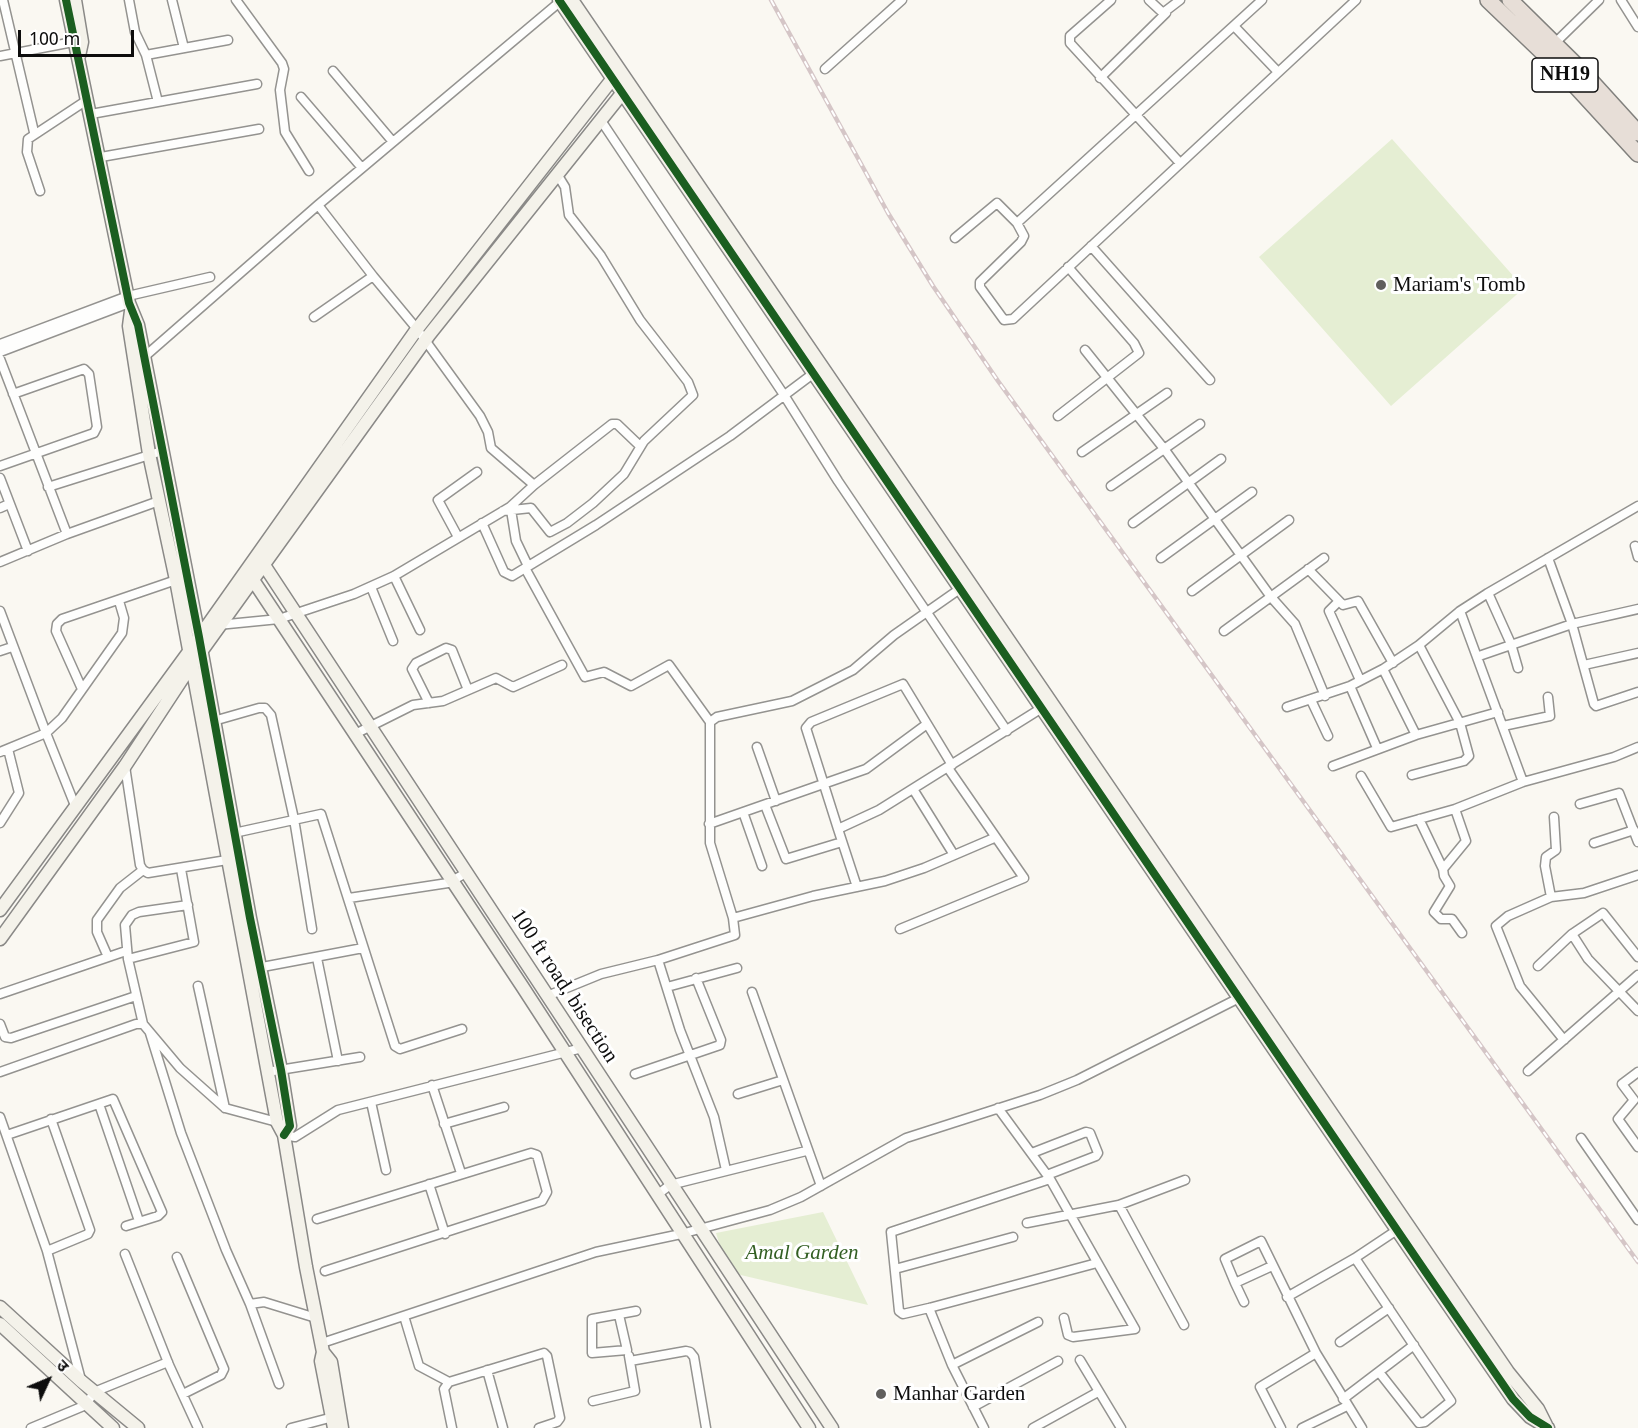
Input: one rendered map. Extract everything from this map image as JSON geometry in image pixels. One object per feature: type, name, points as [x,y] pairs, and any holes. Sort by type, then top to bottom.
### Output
[{"type":"highway","name":"NH19","points":[[1488,0],[1566,76],[1638,154]]},
{"type":"highway","name":"NH19","points":[[1510,0],[1555,43],[1638,133]]},
{"type":"street","points":[[3,0],[34,132]]},
{"type":"street","points":[[66,0],[129,303],[138,325],[156,452],[159,501],[202,652],[208,723],[233,859],[255,968],[281,1070],[290,1126],[284,1135]]},
{"type":"street","points":[[75,0],[82,42],[79,56]]},
{"type":"street","points":[[129,0],[135,32],[146,55],[158,102]]},
{"type":"street","points":[[172,0],[184,48]]},
{"type":"street","points":[[236,0],[282,63],[284,69],[280,90],[285,132],[309,171]]},
{"type":"street","points":[[825,69],[902,0]]},
{"type":"street","points":[[1111,0],[1069,39],[1100,78],[1180,164]]},
{"type":"street","points":[[1149,0],[1161,12],[1166,13]]},
{"type":"street","points":[[1100,78],[1180,0]]},
{"type":"street","points":[[1017,223],[1262,0]]},
{"type":"street","points":[[955,238],[998,203],[1017,223],[1024,237],[1021,242],[980,282],[980,287],[1004,320],[1013,319],[1356,0]]},
{"type":"street","points":[[1555,43],[1599,0]]},
{"type":"street","points":[[1621,0],[1638,27]]},
{"type":"street","points":[[143,358],[318,205],[563,1],[625,88],[1177,896],[1239,998],[1404,1234],[1538,1409],[1547,1427]]},
{"type":"street","points":[[1234,26],[1278,72]]},
{"type":"street","points":[[146,55],[228,40]]},
{"type":"street","points":[[0,56],[73,42]]},
{"type":"street","points":[[333,71],[393,142]]},
{"type":"street","points":[[0,939],[125,766],[202,652],[216,623],[417,329],[615,75]]},
{"type":"street","points":[[91,114],[257,84]]},
{"type":"street","points":[[0,910],[199,637],[216,623],[253,580],[425,341],[625,88]]},
{"type":"street","points":[[301,97],[362,168]]},
{"type":"street","points":[[40,191],[26,145],[34,132],[87,100]]},
{"type":"street","points":[[600,119],[1006,731]]},
{"type":"street","points":[[100,157],[258,129]]},
{"type":"street","points":[[507,511],[531,508],[547,531],[551,531],[580,514],[631,466],[640,446],[689,401],[693,390],[630,306],[602,256],[569,215],[565,187],[557,174]]},
{"type":"street","points":[[318,205],[417,329],[480,416],[488,432],[491,448],[534,485]]},
{"type":"street","points":[[1091,246],[1210,380]]},
{"type":"street","points":[[1058,416],[1109,379],[1137,356],[1139,350],[1068,267]]},
{"type":"street","points":[[314,317],[373,276]]},
{"type":"street","points":[[0,344],[210,277]]},
{"type":"street","points":[[0,352],[129,303]]},
{"type":"street","points":[[129,303],[129,326],[181,579],[190,667],[208,723],[234,833],[233,859]]},
{"type":"street","points":[[1085,350],[1165,450],[1271,597],[1300,633],[1325,696]]},
{"type":"street","points":[[0,359],[34,453],[67,534]]},
{"type":"street","points":[[0,465],[97,430],[89,374],[81,369],[13,394]]},
{"type":"street","points":[[482,524],[506,574],[512,576],[596,525],[730,436],[818,370]]},
{"type":"street","points":[[1082,452],[1167,393]]},
{"type":"street","points":[[216,623],[279,619],[371,587],[394,576],[458,537],[507,511],[534,485],[612,424],[617,424],[640,446]]},
{"type":"street","points":[[1111,486],[1200,424]]},
{"type":"street","points":[[48,487],[156,452]]},
{"type":"street","points":[[1133,523],[1190,484],[1221,459]]},
{"type":"street","points":[[458,537],[438,500],[477,472]]},
{"type":"street","points":[[0,478],[28,550]]},
{"type":"street","points":[[1161,558],[1252,492]]},
{"type":"street","points":[[0,562],[67,534],[159,501]]},
{"type":"street","points":[[0,508],[9,504]]},
{"type":"street","points":[[1287,707],[1325,696],[1383,669],[1419,645],[1460,611],[1488,593],[1638,506]]},
{"type":"street","points":[[507,511],[527,567],[585,676],[604,672],[631,687],[669,665],[710,722],[709,824],[714,862],[733,918],[734,937],[601,974],[547,996]]},
{"type":"street","points":[[1192,591],[1289,520]]},
{"type":"street","points":[[1635,546],[1638,557]]},
{"type":"street","points":[[1224,631],[1324,558]]},
{"type":"street","points":[[1548,558],[1572,624],[1596,705],[1638,692]]},
{"type":"street","name":"100 ft road, bisection","points":[[264,565],[832,1428]]},
{"type":"street","points":[[1308,569],[1344,605],[1358,601],[1393,663]]},
{"type":"street","points":[[394,576],[420,630]]},
{"type":"street","points":[[82,689],[56,631],[57,624],[62,619],[181,579]]},
{"type":"street","points":[[253,580],[809,1428]]},
{"type":"street","points":[[710,722],[717,717],[792,701],[853,670],[894,635],[964,586]]},
{"type":"street","points":[[371,587],[393,641]]},
{"type":"street","points":[[1488,593],[1511,644],[1518,668]]},
{"type":"street","points":[[0,823],[19,793],[4,751],[46,733],[62,718],[122,633],[124,618],[119,601]]},
{"type":"street","points":[[1339,601],[1329,611],[1360,680]]},
{"type":"street","points":[[1479,656],[1572,624],[1638,609]]},
{"type":"street","points":[[0,611],[76,808]]},
{"type":"street","points":[[1460,611],[1479,656],[1523,782]]},
{"type":"street","points":[[1412,775],[1466,760],[1469,756],[1460,723],[1419,645]]},
{"type":"street","points":[[0,651],[12,647]]},
{"type":"street","points":[[429,703],[412,669],[416,663],[446,648],[452,650],[468,690]]},
{"type":"street","points":[[1584,665],[1638,653]]},
{"type":"street","points":[[355,734],[370,724],[413,705],[443,701],[496,678],[513,687],[562,665]]},
{"type":"street","points":[[1383,669],[1416,735]]},
{"type":"street","points":[[857,887],[806,728],[811,722],[901,684],[905,685],[950,767],[994,838],[1024,880],[900,929]]},
{"type":"street","points":[[1350,686],[1377,748]]},
{"type":"street","points":[[1503,726],[1550,716],[1548,697]]},
{"type":"street","points":[[1311,700],[1328,736]]},
{"type":"street","points":[[838,829],[866,818],[1047,705]]},
{"type":"street","points":[[208,723],[259,708],[268,711],[294,819],[312,929]]},
{"type":"street","points":[[1333,766],[1416,735],[1498,712]]},
{"type":"street","points":[[709,824],[866,769],[927,724]]},
{"type":"street","points":[[758,747],[776,801]]},
{"type":"street","points":[[1361,776],[1390,827],[1455,808],[1523,782],[1585,767],[1638,747]]},
{"type":"street","points":[[125,766],[140,864],[143,870],[148,873],[181,869],[233,859]]},
{"type":"street","points":[[914,789],[954,855]]},
{"type":"street","points":[[1580,804],[1619,794],[1638,842]]},
{"type":"street","points":[[765,805],[786,859],[842,842]]},
{"type":"street","points":[[1443,869],[1466,842],[1455,808]]},
{"type":"street","points":[[742,812],[762,866]]},
{"type":"street","points":[[234,833],[317,813],[324,818],[363,948],[397,1048],[462,1029]]},
{"type":"street","points":[[1551,897],[1545,858],[1556,850],[1554,817]]},
{"type":"street","points":[[1419,819],[1450,885],[1434,912],[1441,919],[1452,919],[1462,933]]},
{"type":"street","points":[[1594,843],[1634,830]]},
{"type":"street","points":[[733,918],[924,868],[994,838]]},
{"type":"street","points":[[0,994],[108,957],[193,944],[195,941],[181,869]]},
{"type":"street","points":[[108,957],[97,932],[97,920],[120,888],[143,870]]},
{"type":"street","points":[[349,898],[452,881],[466,873]]},
{"type":"street","points":[[1564,1040],[1520,986],[1496,926],[1508,916],[1551,897],[1584,893],[1638,875]]},
{"type":"street","points":[[1177,896],[1251,993],[1404,1234]]},
{"type":"street","points":[[188,904],[132,915],[125,925],[127,955],[143,1024],[180,1068],[225,1108],[277,1122]]},
{"type":"street","points":[[1538,966],[1572,934],[1603,913],[1638,957]]},
{"type":"street","points":[[1572,934],[1588,959],[1638,1011]]},
{"type":"street","points":[[255,968],[363,948]]},
{"type":"street","points":[[317,958],[338,1061]]},
{"type":"street","points":[[658,960],[714,1117],[726,1170]]},
{"type":"street","points":[[255,968],[267,1072],[277,1122],[284,1135],[322,1347],[330,1362],[335,1420],[342,1428]]},
{"type":"street","points":[[666,987],[737,968]]},
{"type":"street","points":[[1528,1071],[1638,975]]},
{"type":"street","points":[[635,1074],[716,1048],[721,1040],[696,978]]},
{"type":"street","points":[[198,986],[225,1108]]},
{"type":"street","points":[[752,992],[806,1151],[821,1186]]},
{"type":"street","points":[[322,1347],[404,1316],[596,1252],[681,1234],[770,1210],[821,1186],[906,1138],[1077,1080],[1251,993]]},
{"type":"street","points":[[0,1024],[5,1037],[10,1038],[135,996]]},
{"type":"street","points":[[0,1072],[136,1024],[143,1024]]},
{"type":"street","points":[[150,1033],[181,1133],[226,1250],[250,1304],[279,1384]]},
{"type":"street","points":[[284,1135],[295,1137],[313,1128],[330,1113],[371,1101],[582,1048]]},
{"type":"street","points":[[267,1072],[360,1057]]},
{"type":"street","points":[[1638,1072],[1622,1084],[1634,1100],[1618,1119],[1638,1147]]},
{"type":"street","points":[[738,1094],[783,1080]]},
{"type":"street","points":[[432,1085],[461,1173]]},
{"type":"street","points":[[7,1135],[115,1100],[162,1212],[158,1216],[126,1226]]},
{"type":"street","points":[[371,1101],[386,1170]]},
{"type":"street","points":[[99,1104],[139,1221]]},
{"type":"street","points":[[444,1124],[504,1107]]},
{"type":"street","points":[[998,1108],[1049,1177],[1135,1330],[1073,1337],[1068,1335],[1064,1318]]},
{"type":"street","points":[[0,1117],[47,1251],[81,1381]]},
{"type":"street","points":[[47,1251],[88,1234],[90,1230],[51,1119]]},
{"type":"street","points":[[1032,1153],[1086,1132],[1090,1133],[1098,1153],[1096,1156],[1049,1177],[894,1230],[890,1235],[900,1313],[929,1308],[1097,1263]]},
{"type":"street","points":[[1581,1138],[1638,1220]]},
{"type":"street","points":[[657,1195],[670,1185],[806,1151]]},
{"type":"street","points":[[317,1219],[461,1173],[534,1153],[537,1155],[547,1196],[542,1201],[445,1234],[325,1271]]},
{"type":"street","points":[[1028,1222],[1119,1205],[1185,1180]]},
{"type":"street","points":[[429,1184],[445,1234]]},
{"type":"street","points":[[1119,1205],[1184,1325]]},
{"type":"street","points":[[1287,1297],[1355,1258],[1404,1234]]},
{"type":"street","points":[[895,1269],[1013,1237]]},
{"type":"street","points":[[1244,1302],[1225,1259],[1259,1241],[1262,1242],[1316,1353],[1362,1428]]},
{"type":"street","points":[[125,1254],[168,1362],[198,1428]]},
{"type":"street","points":[[177,1257],[224,1369],[221,1375],[183,1394]]},
{"type":"street","points":[[1355,1258],[1451,1398],[1449,1403],[1425,1422],[1419,1422],[1379,1372]]},
{"type":"street","points":[[1235,1283],[1272,1266]]},
{"type":"street","points":[[250,1304],[264,1302],[316,1318]]},
{"type":"street","points":[[0,1307],[81,1381],[138,1428]]},
{"type":"street","points":[[929,1308],[952,1365],[984,1428]]},
{"type":"street","points":[[1340,1342],[1389,1308]]},
{"type":"street","points":[[627,1350],[595,1354],[591,1350],[592,1319],[636,1311]]},
{"type":"street","points":[[593,1401],[635,1391],[619,1315]]},
{"type":"street","points":[[404,1316],[419,1366],[449,1382]]},
{"type":"street","points":[[952,1365],[1038,1322]]},
{"type":"street","points":[[0,1324],[113,1428]]},
{"type":"street","points":[[1302,1428],[1345,1403],[1379,1372],[1414,1345]]},
{"type":"street","points":[[630,1361],[690,1352],[694,1357],[706,1428]]},
{"type":"street","points":[[1281,1428],[1260,1392],[1260,1387],[1316,1353]]},
{"type":"street","points":[[452,1428],[444,1389],[449,1382],[546,1354],[560,1418],[557,1422],[539,1428]]},
{"type":"street","points":[[973,1407],[1058,1360]]},
{"type":"street","points":[[1080,1360],[1121,1428]]},
{"type":"street","points":[[31,1428],[52,1424],[86,1405],[94,1392],[168,1362]]},
{"type":"street","points":[[487,1370],[503,1428]]},
{"type":"street","points":[[789,1398],[805,1388]]},
{"type":"street","points":[[1033,1428],[1098,1392]]},
{"type":"street","points":[[291,1428],[335,1420]]},
{"type":"green space","points":[[1392,139],[1524,288],[1391,406],[1259,257]]},
{"type":"green space","name":"Amal Garden","points":[[823,1212],[868,1305],[728,1272],[716,1233]]},
{"type":"railway","points":[[771,0],[888,213],[933,286],[998,381],[1638,1262]]},
{"type":"cycle path","points":[[66,0],[129,303],[138,325],[199,637],[250,918],[281,1070],[290,1126],[284,1135]]},
{"type":"cycle path","points":[[559,0],[1513,1399],[1530,1417],[1548,1428]]},
{"type":"place","name":"Mariam's Tomb","points":[[1381,285]]},
{"type":"place","name":"Manhar Garden","points":[[881,1394]]}]
